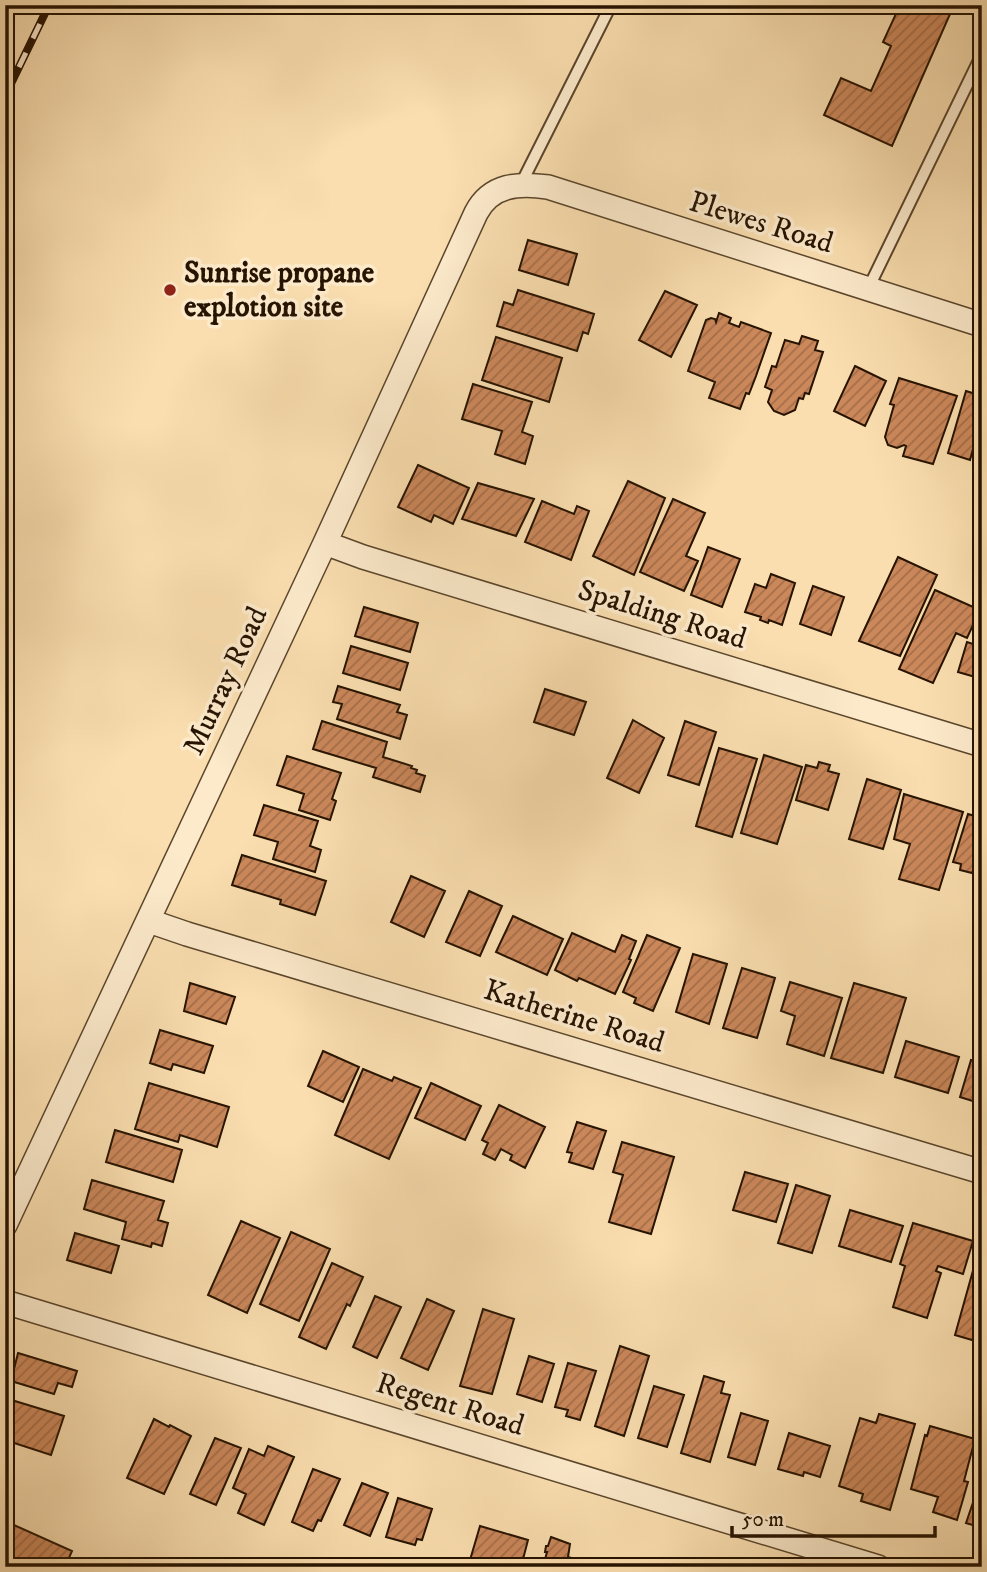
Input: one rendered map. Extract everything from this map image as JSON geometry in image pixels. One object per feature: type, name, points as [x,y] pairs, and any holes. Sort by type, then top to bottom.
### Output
[{"type":"street","name":"Plewes Road","points":[[521,185],[548,187],[982,325]]},
{"type":"street","name":"Murray Road","points":[[5,1225],[326,543],[480,204],[502,188],[521,185]]},
{"type":"street","name":"Spalding Road","points":[[326,543],[982,745]]},
{"type":"street","name":"Katherine Road","points":[[149,921],[982,1172]]},
{"type":"street","name":"Regent Road","points":[[5,1302],[878,1567]]},
{"type":"lane","points":[[521,185],[611,5]]},
{"type":"lane","points":[[868,289],[982,54]]},
{"type":"building","points":[[900,5],[954,5],[892,146],[824,115],[841,78],[871,91],[891,46],[883,42]]},
{"type":"building","points":[[528,240],[577,254],[568,285],[519,270]]},
{"type":"building","points":[[518,290],[594,314],[588,334],[583,332],[577,351],[497,326],[504,302],[513,305]]},
{"type":"building","points":[[665,291],[697,305],[671,357],[639,340]]},
{"type":"building","points":[[719,313],[731,318],[729,323],[739,327],[741,322],[771,333],[749,394],[746,393],[740,409],[709,398],[715,382],[688,371],[706,320],[711,318],[716,322]]},
{"type":"building","points":[[802,336],[818,341],[815,350],[823,352],[809,394],[805,393],[803,399],[799,398],[795,410],[784,415],[774,411],[768,402],[772,390],[765,387],[772,366],[776,367],[785,340],[799,344]]},
{"type":"building","points":[[496,337],[562,358],[549,402],[482,380]]},
{"type":"building","points":[[855,366],[886,381],[865,426],[834,411]]},
{"type":"building","points":[[899,378],[957,396],[933,464],[903,456],[904,445],[897,448],[888,445],[885,437],[894,405],[890,404]]},
{"type":"building","points":[[473,384],[532,402],[522,432],[533,436],[525,464],[495,454],[502,431],[462,419]]},
{"type":"building","points":[[966,391],[982,396],[982,452],[973,449],[970,460],[948,453]]},
{"type":"building","points":[[418,465],[469,488],[453,524],[434,515],[431,522],[398,507]]},
{"type":"building","points":[[628,481],[665,498],[634,575],[593,556]]},
{"type":"building","points":[[478,483],[534,499],[516,536],[462,519]]},
{"type":"building","points":[[673,499],[705,513],[686,556],[698,561],[684,591],[640,572]]},
{"type":"building","points":[[542,501],[574,514],[577,506],[589,511],[571,560],[525,542]]},
{"type":"building","points":[[708,547],[740,559],[722,607],[691,595]]},
{"type":"building","points":[[898,557],[937,575],[900,656],[859,641]]},
{"type":"building","points":[[771,574],[795,583],[782,625],[769,620],[768,623],[760,620],[761,617],[745,612],[755,584],[766,588]]},
{"type":"building","points":[[813,586],[844,597],[831,635],[800,624]]},
{"type":"building","points":[[935,590],[980,610],[967,638],[956,633],[933,683],[899,669]]},
{"type":"building","points":[[364,607],[418,623],[410,652],[355,636]]},
{"type":"building","points":[[982,635],[982,679],[958,672],[967,642],[979,646]]},
{"type":"building","points":[[351,646],[408,663],[400,690],[343,673]]},
{"type":"building","points":[[338,686],[400,705],[397,712],[407,715],[400,739],[337,719],[342,704],[333,702]]},
{"type":"building","points":[[545,689],[586,702],[574,735],[534,722]]},
{"type":"building","points":[[633,720],[664,738],[639,793],[607,778]]},
{"type":"building","points":[[322,721],[387,742],[383,757],[412,766],[411,768],[417,770],[416,773],[425,776],[420,792],[373,777],[376,768],[313,749]]},
{"type":"building","points":[[685,721],[716,732],[699,785],[668,775]]},
{"type":"building","points":[[719,748],[757,759],[732,837],[696,826]]},
{"type":"building","points":[[764,755],[802,767],[777,844],[741,833]]},
{"type":"building","points":[[287,756],[341,773],[332,799],[336,801],[330,820],[299,810],[304,794],[277,785]]},
{"type":"building","points":[[819,762],[830,765],[828,771],[839,774],[828,810],[796,800],[806,765],[817,768]]},
{"type":"building","points":[[867,779],[901,790],[883,849],[849,839]]},
{"type":"building","points":[[904,794],[963,812],[939,890],[899,879],[910,844],[894,839]]},
{"type":"building","points":[[264,805],[318,821],[310,846],[321,850],[315,872],[273,859],[278,842],[254,835]]},
{"type":"building","points":[[968,814],[982,818],[982,871],[974,868],[972,873],[960,870],[961,864],[953,862]]},
{"type":"building","points":[[242,855],[326,881],[315,915],[280,904],[281,900],[232,885]]},
{"type":"building","points":[[411,876],[445,891],[424,937],[391,922]]},
{"type":"building","points":[[469,891],[502,906],[480,956],[446,942]]},
{"type":"building","points":[[513,916],[563,939],[547,975],[496,952]]},
{"type":"building","points":[[572,933],[615,952],[622,935],[636,941],[629,959],[631,960],[615,994],[555,970]]},
{"type":"building","points":[[647,935],[680,948],[653,1011],[634,1003],[636,998],[623,992]]},
{"type":"building","points":[[693,954],[727,964],[709,1024],[676,1012]]},
{"type":"building","points":[[742,968],[775,978],[757,1038],[723,1028]]},
{"type":"building","points":[[790,982],[842,998],[824,1056],[787,1044],[795,1016],[781,1011]]},
{"type":"building","points":[[190,983],[235,997],[226,1024],[184,1011]]},
{"type":"building","points":[[854,983],[906,998],[883,1073],[831,1058]]},
{"type":"building","points":[[160,1030],[213,1046],[204,1073],[173,1064],[171,1070],[150,1063]]},
{"type":"building","points":[[906,1041],[959,1057],[948,1093],[895,1077]]},
{"type":"building","points":[[323,1051],[359,1067],[343,1102],[308,1086]]},
{"type":"building","points":[[971,1060],[982,1063],[982,1104],[960,1097]]},
{"type":"building","points":[[363,1069],[392,1081],[394,1077],[421,1088],[389,1159],[335,1135]]},
{"type":"building","points":[[149,1083],[229,1107],[217,1147],[180,1135],[178,1142],[135,1129]]},
{"type":"building","points":[[431,1083],[481,1106],[465,1140],[415,1118]]},
{"type":"building","points":[[499,1105],[545,1127],[525,1168],[510,1160],[512,1155],[501,1149],[495,1160],[483,1154],[488,1143],[482,1140]]},
{"type":"building","points":[[577,1122],[606,1131],[593,1169],[569,1162],[572,1153],[567,1152]]},
{"type":"building","points":[[115,1130],[182,1150],[173,1182],[106,1162]]},
{"type":"building","points":[[622,1142],[674,1157],[651,1234],[609,1222],[623,1175],[613,1172]]},
{"type":"building","points":[[745,1172],[788,1184],[776,1222],[733,1210]]},
{"type":"building","points":[[92,1180],[164,1201],[158,1220],[168,1223],[162,1246],[152,1243],[151,1247],[122,1239],[126,1222],[84,1209]]},
{"type":"building","points":[[796,1185],[830,1196],[812,1253],[778,1243]]},
{"type":"building","points":[[850,1210],[903,1226],[891,1262],[839,1246]]},
{"type":"building","points":[[241,1221],[280,1238],[247,1313],[208,1295]]},
{"type":"building","points":[[913,1223],[973,1241],[963,1274],[938,1266],[936,1271],[941,1273],[927,1318],[893,1307],[905,1266],[900,1264]]},
{"type":"building","points":[[291,1232],[330,1249],[299,1321],[260,1304]]},
{"type":"building","points":[[75,1233],[119,1246],[111,1273],[67,1260]]},
{"type":"building","points":[[979,1249],[982,1249],[982,1343],[955,1335]]},
{"type":"building","points":[[332,1263],[363,1277],[326,1349],[299,1337]]},
{"type":"building","points":[[375,1296],[401,1307],[377,1358],[353,1347]]},
{"type":"building","points":[[427,1299],[454,1311],[428,1370],[401,1358]]},
{"type":"building","points":[[483,1309],[514,1319],[492,1394],[460,1386]]},
{"type":"building","points":[[620,1346],[649,1356],[624,1436],[595,1426]]},
{"type":"building","points":[[18,1353],[77,1371],[72,1387],[58,1383],[54,1394],[11,1381]]},
{"type":"building","points":[[529,1356],[554,1364],[542,1402],[517,1394]]},
{"type":"building","points":[[568,1363],[596,1371],[580,1420],[566,1416],[568,1410],[555,1407]]},
{"type":"building","points":[[704,1376],[724,1382],[721,1393],[730,1395],[710,1462],[681,1453]]},
{"type":"building","points":[[654,1386],[684,1395],[667,1447],[638,1438]]},
{"type":"building","points":[[5,1398],[64,1416],[51,1455],[5,1440]]},
{"type":"building","points":[[741,1413],[768,1421],[755,1465],[728,1457]]},
{"type":"building","points":[[879,1414],[915,1424],[890,1510],[861,1501],[863,1494],[839,1486],[860,1418],[876,1423]]},
{"type":"building","points":[[154,1419],[191,1436],[164,1494],[127,1478]]},
{"type":"building","points":[[930,1426],[975,1439],[964,1481],[968,1482],[957,1520],[933,1512],[938,1497],[911,1489],[925,1435],[927,1436]]},
{"type":"building","points":[[789,1433],[830,1446],[820,1477],[804,1472],[803,1476],[778,1469]]},
{"type":"building","points":[[215,1438],[241,1448],[216,1505],[190,1494]]},
{"type":"building","points":[[268,1446],[294,1457],[264,1525],[238,1513],[246,1494],[233,1488],[249,1449],[264,1456]]},
{"type":"building","points":[[313,1469],[340,1479],[321,1521],[318,1520],[313,1531],[292,1522]]},
{"type":"building","points":[[362,1483],[388,1493],[370,1536],[344,1525]]},
{"type":"building","points":[[978,1488],[982,1489],[982,1528],[966,1523]]},
{"type":"building","points":[[398,1498],[432,1509],[422,1540],[417,1539],[415,1545],[386,1537]]},
{"type":"building","points":[[5,1521],[72,1551],[65,1567],[5,1567]]},
{"type":"building","points":[[480,1526],[528,1540],[521,1567],[493,1567],[470,1560]]},
{"type":"building","points":[[551,1537],[570,1544],[568,1557],[578,1560],[576,1567],[543,1567],[546,1546]]},
{"type":"building","points":[[597,1559],[623,1567],[595,1567]]},
{"type":"railway","points":[[5,96],[49,5]]},
{"type":"place","name":"Sunrise propane explotion site","points":[[170,290]]}]
